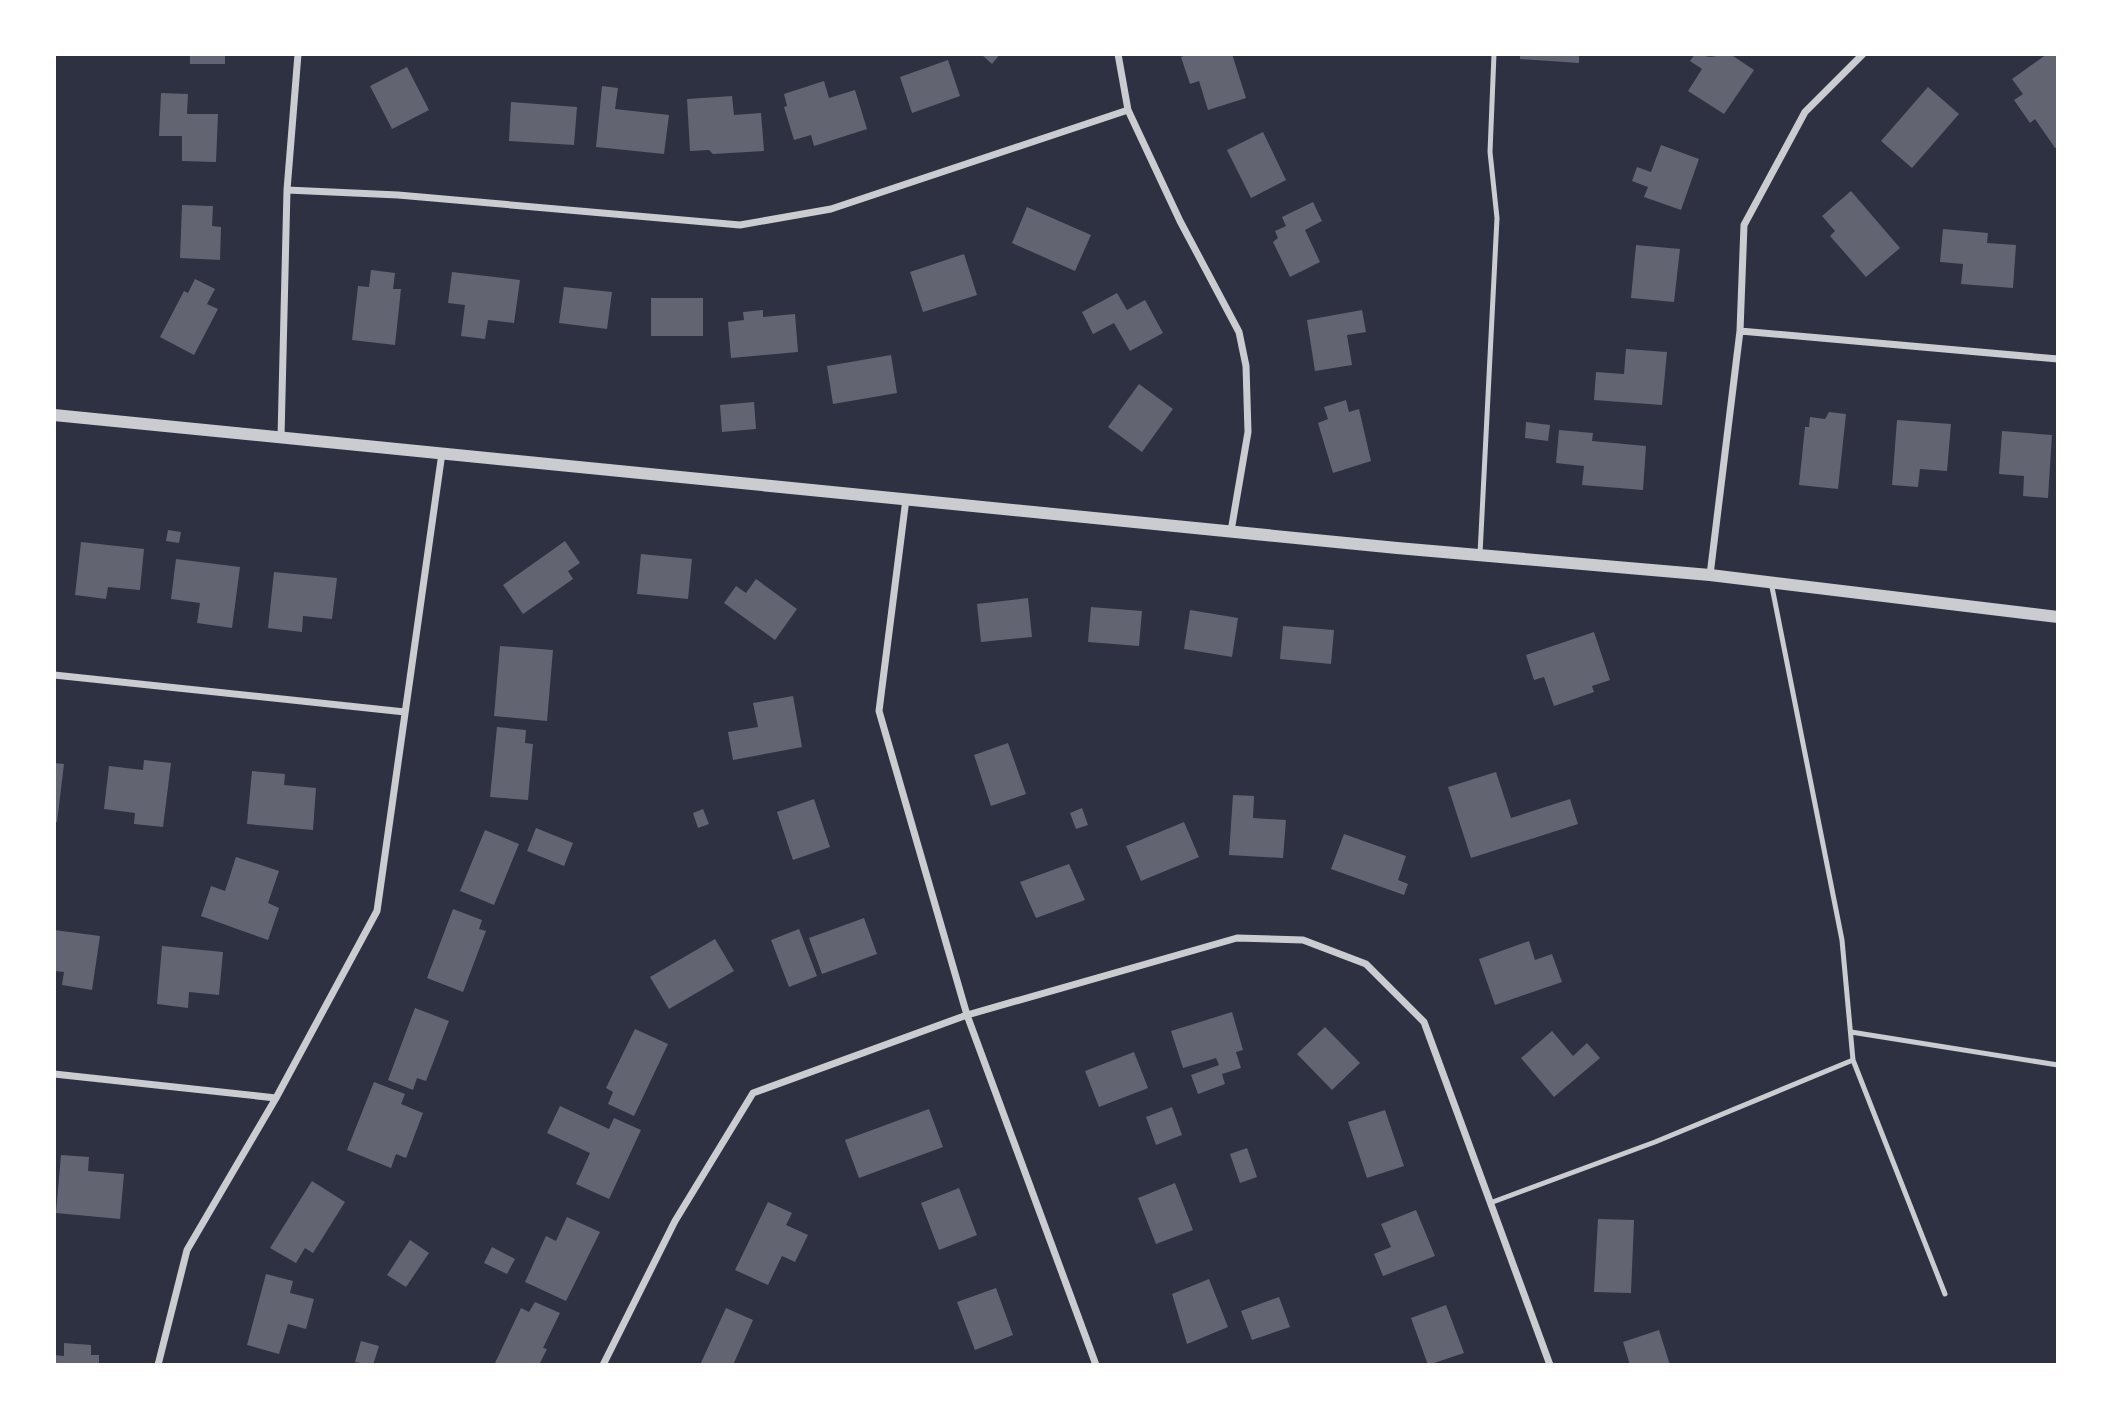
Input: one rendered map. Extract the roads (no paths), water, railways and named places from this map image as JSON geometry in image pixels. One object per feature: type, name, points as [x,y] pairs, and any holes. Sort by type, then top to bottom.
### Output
[{"type":"street","points":[[281,437],[287,190],[298,54]]},
{"type":"street","points":[[1118,54],[1128,110],[1180,221],[1238,332],[1246,366],[1248,432],[1231,531]]},
{"type":"street","points":[[1710,575],[1740,331],[1744,225],[1805,112],[1863,54]]},
{"type":"street","points":[[287,190],[398,195],[740,225],[831,209],[1128,110]]},
{"type":"street","points":[[1740,331],[2058,359]]},
{"type":"street","points":[[54,415],[1231,531],[1710,575],[2058,617]]},
{"type":"street","points":[[158,1365],[187,1250],[275,1098],[377,911],[442,453]]},
{"type":"street","points":[[906,499],[880,711],[967,1015],[1096,1365]]},
{"type":"street","points":[[54,675],[405,712]]},
{"type":"street","points":[[603,1365],[675,1221],[753,1093],[967,1015],[1237,937],[1303,940],[1366,964],[1424,1022],[1550,1365]]},
{"type":"street","points":[[54,1074],[275,1098]]},
{"type":"lane","points":[[1480,555],[1497,218],[1490,152],[1494,54]]},
{"type":"lane","points":[[1771,582],[1842,940],[1853,1060],[1945,1294]]},
{"type":"lane","points":[[1851,1032],[2058,1065]]},
{"type":"lane","points":[[1490,1203],[1655,1142],[1853,1060]]}]
